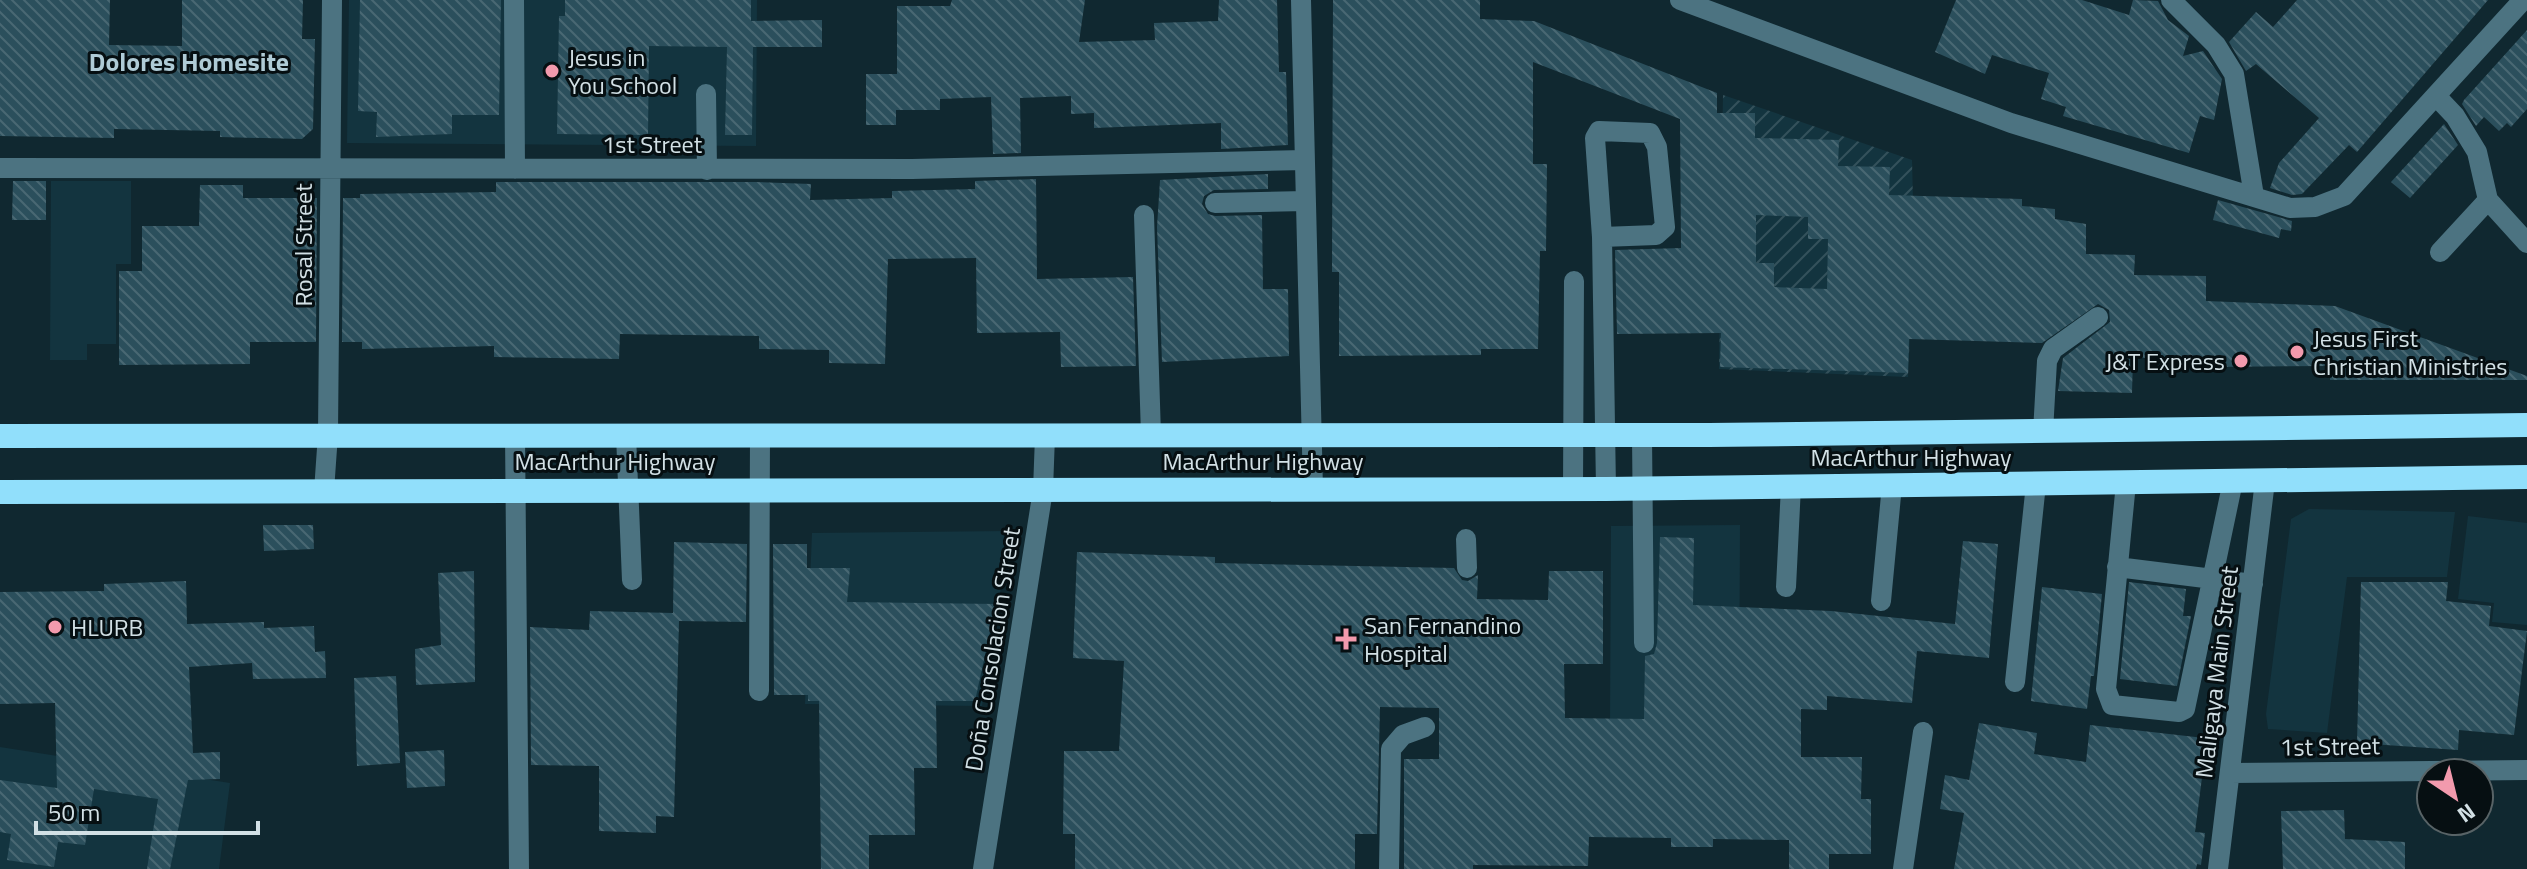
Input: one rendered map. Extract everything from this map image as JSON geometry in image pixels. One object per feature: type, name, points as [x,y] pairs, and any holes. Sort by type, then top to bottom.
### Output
[{"type":"highway","name":"MacArthur Highway","points":[[0,436],[1642,435],[2527,425]]},
{"type":"highway","name":"MacArthur Highway","points":[[0,492],[628,488],[1643,489],[2527,477]]},
{"type":"street","name":"Rosal Street","points":[[324,491],[328,434],[332,0]]},
{"type":"street","points":[[514,0],[515,169]]},
{"type":"street","points":[[1301,0],[1313,489]]},
{"type":"street","points":[[1680,0],[2011,123],[2290,208],[2315,207],[2344,196],[2523,0]]},
{"type":"street","points":[[2171,0],[2216,45],[2234,74],[2254,196]]},
{"type":"street","points":[[706,94],[707,170]]},
{"type":"street","points":[[2437,97],[2455,116],[2477,152],[2488,200],[2527,243]]},
{"type":"street","points":[[1602,237],[1656,235],[1665,227],[1657,147],[1650,133],[1599,131],[1595,138],[1602,237],[1606,489]]},
{"type":"street","name":"1st Street","points":[[0,168],[707,170],[1304,160]]},
{"type":"street","points":[[2440,252],[2488,200]]},
{"type":"street","points":[[1215,203],[1305,201]]},
{"type":"street","points":[[1144,215],[1151,435]]},
{"type":"street","points":[[1573,489],[1574,281]]},
{"type":"street","points":[[2043,432],[2047,361],[2053,349],[2098,317]]},
{"type":"street","points":[[515,434],[513,489],[519,869]]},
{"type":"street","points":[[626,435],[632,580]]},
{"type":"street","points":[[759,691],[760,435]]},
{"type":"street","points":[[1642,435],[1644,643]]},
{"type":"street","name":"Doña Consolacion Street","points":[[983,869],[1043,490],[1045,436]]},
{"type":"street","points":[[2126,483],[2106,689],[2112,705],[2179,712],[2185,709],[2233,481]]},
{"type":"street","name":"Maligaya Main Street","points":[[2218,869],[2265,481]]},
{"type":"street","points":[[2015,682],[2036,484]]},
{"type":"street","points":[[1881,601],[1892,485]]},
{"type":"street","points":[[1786,587],[1791,486]]},
{"type":"street","points":[[1466,539],[1467,568]]},
{"type":"street","points":[[2117,567],[2253,584]]},
{"type":"street","points":[[1389,869],[1391,749],[1403,735],[1425,727]]},
{"type":"street","points":[[1903,869],[1923,732]]},
{"type":"street","name":"1st Street","points":[[2230,773],[2527,770]]},
{"type":"shaded area","name":"Jesus in You School","points":[[349,0],[757,0],[756,146],[347,143]]},
{"type":"shaded area","points":[[1723,95],[1912,160],[1914,245],[1908,377],[1719,369]]},
{"type":"shaded area","points":[[51,181],[131,181],[131,264],[116,264],[116,344],[87,344],[87,360],[50,360]]},
{"type":"shaded area","points":[[2309,509],[2455,512],[2447,577],[2347,577],[2327,733],[2268,729],[2266,714],[2291,519]]},
{"type":"shaded area","points":[[2468,516],[2527,523],[2527,625],[2492,622],[2494,603],[2458,599]]},
{"type":"shaded area","points":[[1740,525],[1739,727],[1610,727],[1611,526]]},
{"type":"shaded area","points":[[1010,531],[982,706],[805,704],[812,533]]},
{"type":"shaded area","points":[[0,747],[230,783],[219,869],[0,869]]},
{"type":"building","points":[[0,0],[110,0],[109,45],[182,46],[182,0],[303,0],[302,39],[315,39],[313,129],[302,139],[220,137],[220,131],[114,129],[114,138],[0,136]]},
{"type":"building","points":[[360,0],[501,0],[499,115],[452,115],[452,134],[376,137],[377,112],[358,111]]},
{"type":"building","points":[[565,0],[751,0],[751,21],[822,20],[822,47],[753,47],[752,135],[725,135],[727,47],[649,46],[648,135],[557,134],[559,16],[565,16]]},
{"type":"building","points":[[952,0],[1085,0],[1079,42],[1155,40],[1154,23],[1218,21],[1219,0],[1277,0],[1279,72],[1286,72],[1288,145],[1221,149],[1221,123],[1094,128],[1094,113],[1071,114],[1071,96],[1020,98],[1021,153],[993,154],[991,97],[940,99],[940,110],[896,110],[896,125],[866,125],[866,74],[897,74],[897,6],[950,6]]},
{"type":"building","points":[[1333,0],[1480,0],[1480,19],[1534,21],[1717,93],[1717,113],[1755,113],[1755,138],[1839,140],[1838,166],[1890,167],[1889,195],[2022,199],[2022,206],[2055,209],[2055,219],[2086,224],[2086,254],[2135,255],[2134,275],[2206,276],[2206,301],[2335,306],[2527,376],[2527,380],[2330,380],[2330,366],[2208,367],[2208,358],[2133,358],[2132,393],[2058,391],[2063,358],[2110,322],[2109,310],[2098,304],[2042,343],[1909,339],[1908,373],[1720,367],[1721,333],[1617,334],[1615,250],[1681,248],[1680,119],[1533,62],[1533,164],[1547,164],[1546,251],[1540,251],[1538,349],[1481,349],[1481,355],[1339,356],[1339,272],[1332,272]],"holes":[[[1756,215],[1808,217],[1808,239],[1828,239],[1827,289],[1774,287],[1774,263],[1756,263]]]},
{"type":"building","points":[[1956,0],[2082,0],[2129,15],[2133,0],[2158,1],[2168,20],[2189,36],[2183,56],[2203,51],[2222,79],[2214,120],[2200,116],[2189,153],[2063,116],[2066,107],[2041,99],[2049,73],[1992,55],[1985,74],[1935,52]]},
{"type":"building","points":[[2297,0],[2488,0],[2357,152],[2349,145],[2302,194],[2292,195],[2270,188],[2279,163],[2319,118],[2256,64],[2246,71],[2229,42],[2256,12],[2273,27]]},
{"type":"building","points":[[2527,30],[2527,109],[2511,127],[2507,123],[2499,131],[2484,117],[2476,126],[2462,104],[2464,100]]},
{"type":"building","points":[[2444,124],[2458,145],[2410,198],[2391,182]]},
{"type":"building","points":[[1268,174],[1268,189],[1214,190],[1204,196],[1202,204],[1208,214],[1215,216],[1262,215],[1263,289],[1288,289],[1289,356],[1162,362],[1157,227],[1160,180]]},
{"type":"building","points":[[1036,179],[1037,279],[1133,277],[1136,366],[1061,367],[1060,332],[977,333],[976,258],[888,259],[885,364],[829,363],[829,350],[759,349],[759,336],[620,334],[619,359],[494,357],[494,346],[362,349],[362,342],[342,342],[343,198],[360,198],[360,194],[496,192],[496,182],[755,182],[811,184],[810,200],[892,198],[892,191],[975,189],[975,181]]},
{"type":"building","points":[[13,181],[46,181],[46,220],[12,220]]},
{"type":"building","points":[[200,185],[243,185],[243,198],[317,198],[316,342],[250,342],[250,364],[119,365],[119,271],[142,271],[142,226],[199,226]]},
{"type":"building","points":[[2218,200],[2292,221],[2291,231],[2281,229],[2279,238],[2213,220]]},
{"type":"building","points":[[263,525],[313,525],[314,549],[264,551]]},
{"type":"building","points":[[1660,537],[1694,538],[1693,605],[1831,611],[1955,624],[1963,541],[1998,544],[1989,658],[1917,651],[1912,703],[1827,696],[1827,710],[1801,709],[1801,757],[1862,757],[1861,799],[1871,799],[1871,854],[1829,854],[1829,869],[1789,869],[1789,840],[1713,839],[1713,847],[1671,847],[1671,838],[1589,837],[1588,866],[1473,865],[1473,869],[1404,869],[1404,759],[1439,759],[1439,708],[1380,707],[1377,834],[1355,834],[1355,869],[1075,869],[1075,834],[1063,834],[1064,751],[1119,751],[1124,661],[1073,658],[1077,552],[1215,557],[1215,563],[1454,568],[1462,580],[1468,581],[1478,575],[1477,599],[1548,600],[1549,571],[1603,571],[1603,664],[1564,664],[1565,718],[1644,719],[1645,656],[1654,654],[1657,643]]},
{"type":"building","points":[[674,542],[747,544],[746,622],[679,621],[674,817],[656,816],[656,833],[599,831],[599,766],[531,765],[530,627],[589,630],[590,611],[673,613]]},
{"type":"building","points":[[773,544],[807,544],[807,568],[850,568],[847,602],[996,604],[975,701],[936,701],[937,768],[914,768],[915,835],[869,835],[869,869],[821,869],[819,701],[808,701],[808,695],[774,695]]},
{"type":"building","points":[[474,571],[475,682],[416,685],[415,649],[441,645],[438,573]]},
{"type":"building","points":[[186,581],[187,624],[264,622],[264,628],[314,626],[315,652],[325,651],[326,678],[253,679],[252,663],[189,667],[193,753],[220,752],[220,779],[188,780],[170,869],[147,869],[158,799],[94,789],[85,845],[58,842],[54,867],[7,860],[11,834],[0,832],[0,780],[57,788],[55,703],[0,704],[0,592],[104,591],[104,584]]},
{"type":"building","points":[[2129,582],[2186,589],[2183,616],[2191,616],[2177,686],[2120,679]]},
{"type":"building","points":[[2361,582],[2448,582],[2446,601],[2491,606],[2489,626],[2527,631],[2514,735],[2459,730],[2458,750],[2357,743]]},
{"type":"building","points":[[2042,587],[2102,594],[2094,676],[2091,676],[2087,709],[2031,701]]},
{"type":"building","points":[[396,676],[400,763],[357,766],[354,678]]},
{"type":"building","points":[[1979,723],[2037,733],[2034,754],[2086,762],[2090,725],[2213,739],[2210,763],[2204,762],[2195,832],[2205,833],[2201,865],[2197,864],[2196,869],[1954,869],[1964,813],[1940,809],[1945,775],[1969,780]]},
{"type":"building","points":[[444,750],[445,786],[407,788],[405,752]]},
{"type":"building","points":[[2344,810],[2345,839],[2405,842],[2405,869],[2283,869],[2281,811]]},
{"type":"place","name":"Jesus in You School","points":[[552,71]]},
{"type":"place","name":"Jesus First Christian Ministries","points":[[2297,352]]},
{"type":"place","name":"J&T Express","points":[[2241,361]]},
{"type":"place","name":"HLURB","points":[[55,627]]},
{"type":"place","name":"San Fernandino Hospital","points":[[1346,639]]},
{"type":"district","name":"Dolores Homesite","points":[[189,61]]}]
